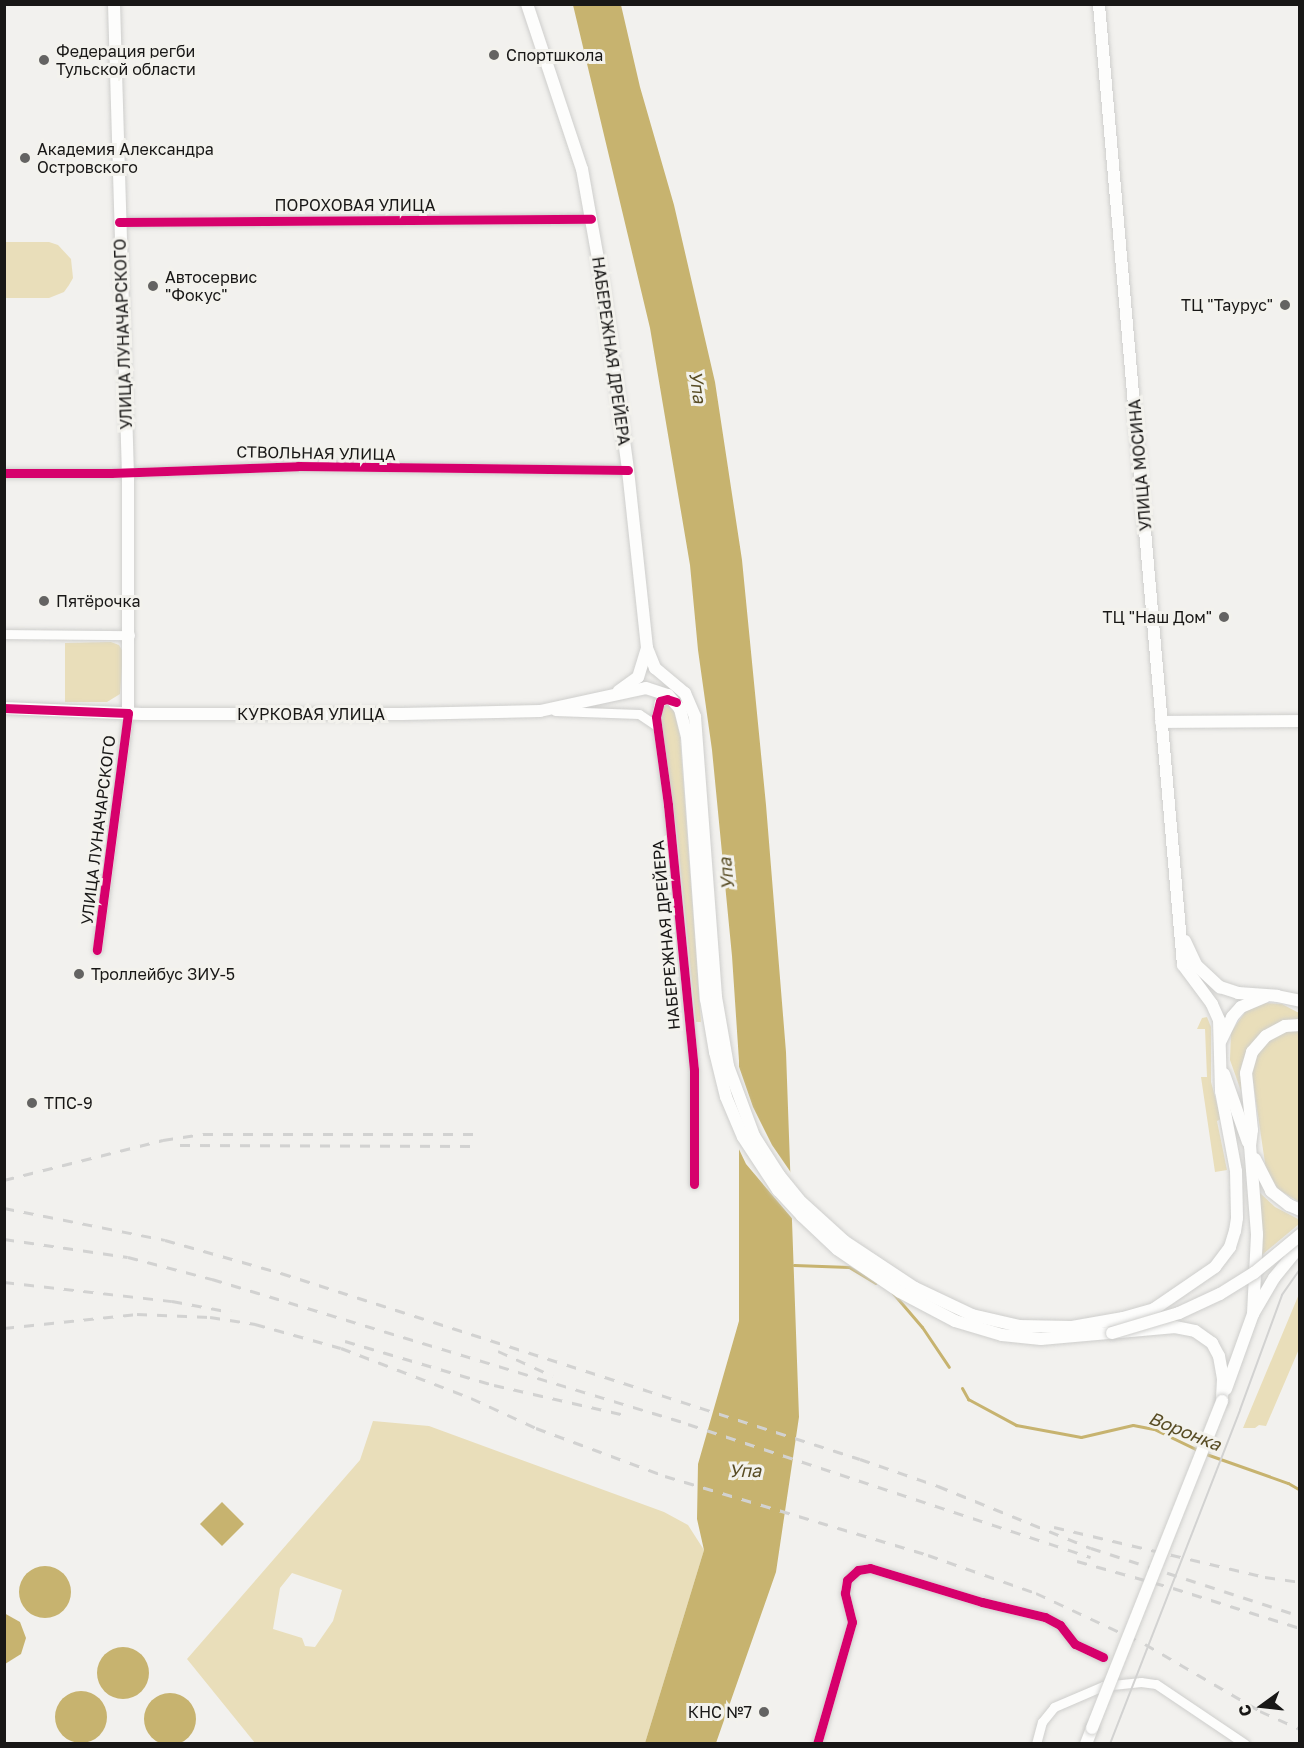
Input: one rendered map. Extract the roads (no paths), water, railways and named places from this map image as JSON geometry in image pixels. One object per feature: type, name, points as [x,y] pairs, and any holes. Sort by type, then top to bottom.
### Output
[{"type":"main road","name":"УЛИЦА ЛУНАЧАРСКОГО","points":[[114,4],[128,472],[130,635],[128,713]]},
{"type":"main road","name":"НАБЕРЕЖНАЯ ДРЕЙЕРА","points":[[527,4],[582,169],[603,287],[628,470],[647,648],[638,677],[616,693]]},
{"type":"main road","name":"УЛИЦА МОСИНА","points":[[1099,4],[1180,926]]},
{"type":"main road","points":[[647,648],[655,668],[685,693],[695,717],[711,998],[737,1097],[754,1136],[779,1175],[799,1200],[844,1241],[915,1288],[972,1315],[1019,1326],[1058,1328],[1087,1326],[1154,1308],[1215,1267],[1230,1247],[1237,1218],[1236,1171],[1221,1092],[1217,1014],[1183,965],[1180,926]]},
{"type":"main road","name":"КУРКОВАЯ УЛИЦА","points":[[4,708],[128,713],[402,714],[540,711],[616,693],[653,688],[676,702]]},
{"type":"main road","points":[[676,702],[687,737],[711,998],[723,1086],[743,1137],[778,1190],[807,1222],[837,1249],[909,1297],[955,1321],[978,1329],[1002,1335],[1041,1339],[1175,1327],[1192,1330],[1214,1347],[1222,1369],[1222,1401]]},
{"type":"main road","points":[[1161,722],[1299,721]]},
{"type":"main road","points":[[1180,926],[1192,958],[1206,977],[1232,992],[1298,1002]]},
{"type":"main road","points":[[1220,1043],[1232,1017],[1241,1007],[1265,997]]},
{"type":"main road","points":[[1253,1314],[1257,1234],[1250,1146],[1252,1130],[1246,1073],[1250,1056],[1271,1032],[1284,1026],[1299,1025]]},
{"type":"main road","points":[[1220,1063],[1250,1146],[1271,1191],[1288,1205],[1299,1209]]},
{"type":"main road","points":[[1112,1333],[1172,1316],[1220,1294],[1254,1274],[1299,1235]]},
{"type":"main road","points":[[1086,1743],[1222,1401],[1253,1314],[1274,1278],[1299,1246]]},
{"type":"street","name":"ПОРОХОВАЯ УЛИЦА","points":[[119,222],[591,219]]},
{"type":"street","name":"СТВОЛЬНАЯ УЛИЦА","points":[[4,473],[128,472],[298,466],[628,470]]},
{"type":"street","points":[[4,634],[130,635]]},
{"type":"street","name":"НАБЕРЕЖНАЯ ДРЕЙЕРА","points":[[676,702],[667,699],[659,702],[657,726],[669,814],[694,1070],[694,1184]]},
{"type":"street","points":[[540,711],[631,713],[644,716],[657,726]]},
{"type":"street","name":"УЛИЦА ЛУНАЧАРСКОГО","points":[[97,950],[128,713]]},
{"type":"street","points":[[817,1743],[852,1622],[845,1593],[847,1581],[858,1570],[870,1569],[982,1602],[1045,1617],[1060,1625],[1075,1644],[1103,1657]]},
{"type":"street","points":[[1036,1743],[1042,1722],[1054,1707],[1103,1686],[1141,1682],[1156,1684],[1245,1743]]},
{"type":"water","name":"Упа","points":[[573,5],[621,5],[640,87],[674,205],[715,382],[742,560],[766,805],[786,1052],[799,1417],[776,1572],[716,1743],[645,1743],[704,1550],[697,1519],[698,1464],[739,1321],[739,1061],[732,956],[712,750],[698,650],[690,565],[650,328]]},
{"type":"water","points":[[222,1502],[244,1524],[222,1546],[200,1524]]},
{"type":"water","points":[[40,1566],[50,1566],[59,1570],[67,1578],[71,1592],[67,1606],[59,1614],[50,1618],[40,1618],[31,1614],[23,1606],[19,1597],[19,1587],[23,1578],[31,1570]]},
{"type":"water","points":[[4,1613],[20,1622],[26,1638],[21,1654],[5,1664]]},
{"type":"water","points":[[118,1647],[128,1647],[137,1651],[145,1659],[149,1673],[145,1687],[137,1695],[128,1699],[118,1699],[109,1695],[101,1687],[97,1678],[97,1668],[101,1659],[109,1651]]},
{"type":"water","points":[[76,1691],[86,1691],[95,1695],[103,1703],[107,1717],[103,1731],[95,1739],[86,1743],[76,1743],[67,1739],[59,1731],[55,1722],[55,1712],[59,1703],[67,1695]]},
{"type":"water","points":[[170,1693],[184,1697],[192,1705],[196,1719],[192,1733],[184,1741],[170,1745],[156,1741],[148,1733],[144,1719],[148,1705],[156,1697]]},
{"type":"waterway","name":"Воронка","points":[[794,1265],[849,1267],[876,1283]]},
{"type":"waterway","name":"Воронка","points":[[892,1292],[922,1327],[949,1367]]},
{"type":"waterway","name":"Воронка","points":[[962,1388],[968,1399],[1016,1425],[1081,1437],[1133,1425],[1154,1429],[1200,1451]]},
{"type":"waterway","name":"Воронка","points":[[1206,1454],[1288,1483],[1300,1490]]},
{"type":"tram line","points":[[1110,1744],[1240,1410],[1282,1295],[1300,1269]]},
{"type":"railway","points":[[4,1180],[163,1140],[203,1134],[479,1134]]},
{"type":"railway","points":[[180,1145],[480,1146]]},
{"type":"railway","points":[[4,1208],[165,1240],[281,1273],[860,1459],[938,1486],[1091,1548],[1300,1616]]},
{"type":"railway","points":[[4,1239],[128,1257],[212,1279],[688,1424],[1091,1557]]},
{"type":"railway","points":[[4,1282],[172,1301],[231,1312]]},
{"type":"railway","points":[[4,1328],[137,1314],[210,1317],[255,1324],[341,1348],[471,1398],[536,1428],[665,1476],[928,1555],[1036,1593],[1145,1644],[1260,1711],[1300,1729]]},
{"type":"railway","points":[[345,1341],[494,1385],[629,1416]]},
{"type":"railway","points":[[498,1351],[553,1376]]},
{"type":"railway","points":[[1054,1527],[1265,1577],[1300,1582]]},
{"type":"railway","points":[[1077,1561],[1300,1628]]},
{"type":"place","name":"Спортшкола","points":[[494,55]]},
{"type":"place","name":"Федерация регби Тульской области","points":[[44,60]]},
{"type":"place","name":"Академия Александра Островского","points":[[25,158]]},
{"type":"place","name":"Автосервис \"Фокус\"","points":[[153,286]]},
{"type":"place","name":"ТЦ \"Таурус\"","points":[[1285,305]]},
{"type":"place","name":"Пятёрочка","points":[[44,601]]},
{"type":"place","name":"ТЦ \"Наш Дом\"","points":[[1224,617]]},
{"type":"place","name":"Троллейбус ЗИУ-5","points":[[79,974]]},
{"type":"place","name":"ТПС-9","points":[[32,1103]]},
{"type":"place","name":"КНС №7","points":[[764,1712]]}]
